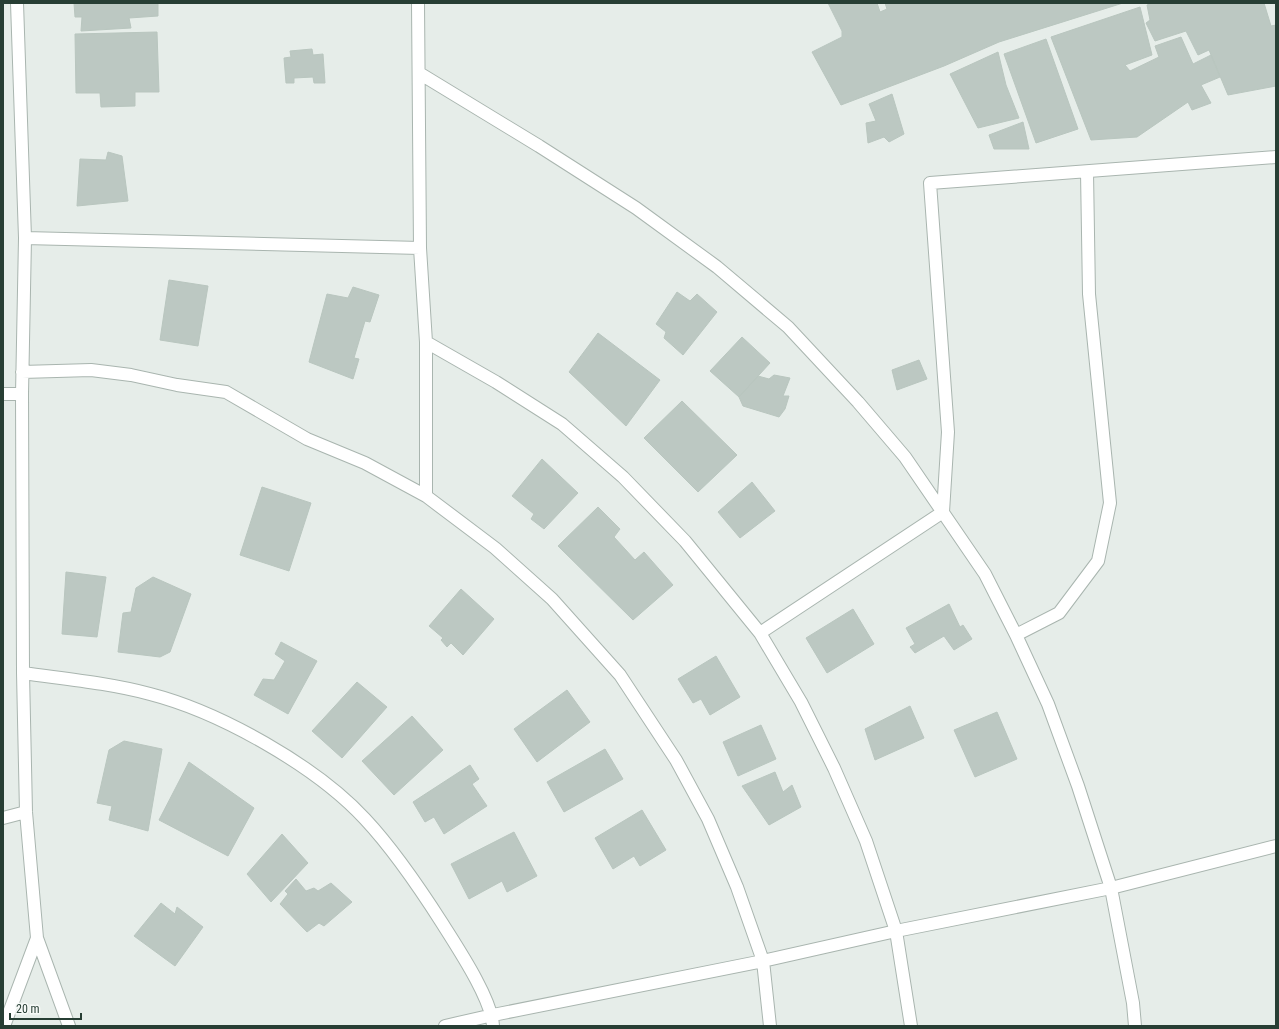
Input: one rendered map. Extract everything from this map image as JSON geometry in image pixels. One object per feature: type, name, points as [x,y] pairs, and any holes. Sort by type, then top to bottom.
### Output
[{"type":"street","points":[[17,3],[25,238],[22,394],[23,673],[26,812],[37,938],[69,1026]]},
{"type":"street","points":[[418,3],[420,248],[426,342],[426,496]]},
{"type":"street","points":[[419,73],[539,146],[636,208],[717,267],[788,327],[858,402],[905,457],[985,574],[1016,635],[1048,704],[1078,786],[1111,888],[1133,1003],[1135,1026]]},
{"type":"street","points":[[944,512],[948,432],[930,183],[1087,172],[1276,156]]},
{"type":"street","points":[[1016,635],[1059,613],[1098,561],[1110,503],[1089,294],[1087,172]]},
{"type":"street","points":[[25,238],[420,248]]},
{"type":"street","points":[[426,342],[496,382],[562,424],[617,472],[685,541],[760,633],[801,702],[834,768],[866,841],[896,930],[912,1026]]},
{"type":"street","points":[[22,372],[91,370],[131,375],[177,386],[226,392],[307,439],[365,463],[426,496],[494,548],[552,599],[620,675],[676,760],[708,820],[737,887],[763,961],[770,1026]]},
{"type":"street","points":[[3,394],[22,394]]},
{"type":"street","points":[[760,633],[944,512]]},
{"type":"street","points":[[23,673],[150,694],[202,711],[257,740],[322,779],[365,819],[397,857],[465,959],[493,1020]]},
{"type":"street","points":[[3,818],[26,812]]},
{"type":"street","points":[[445,1026],[493,1020],[763,961],[896,930],[1111,888],[1276,846]]},
{"type":"street","points":[[4,1026],[37,938]]},
{"type":"building","points":[[74,3],[158,3],[158,16],[129,18],[131,28],[81,31],[82,17],[75,17]]},
{"type":"building","points":[[828,3],[877,3],[880,12],[887,9],[885,3],[1123,3],[999,42],[944,66],[841,105],[812,52],[842,37],[842,31]]},
{"type":"building","points":[[1152,3],[1264,3],[1271,26],[1276,25],[1276,86],[1228,95],[1209,50],[1198,55],[1186,31],[1155,41],[1146,23],[1150,20],[1147,5]]},
{"type":"building","points":[[1140,7],[1152,55],[1125,65],[1130,71],[1159,57],[1155,46],[1181,37],[1193,64],[1211,55],[1220,77],[1201,85],[1211,103],[1192,110],[1188,102],[1137,137],[1091,140],[1051,37]]},
{"type":"building","points":[[157,32],[159,92],[135,92],[135,106],[101,107],[100,93],[76,93],[75,34]]},
{"type":"building","points":[[1046,39],[1078,129],[1036,143],[1004,54]]},
{"type":"building","points":[[312,49],[313,55],[323,54],[325,83],[314,83],[313,77],[294,78],[294,83],[286,83],[284,58],[291,57],[290,51]]},
{"type":"building","points":[[998,52],[1006,85],[1019,118],[978,128],[950,74]]},
{"type":"building","points":[[892,94],[904,134],[889,142],[884,137],[868,143],[866,123],[876,121],[869,104]]},
{"type":"building","points":[[1023,122],[1029,149],[994,149],[989,135]]},
{"type":"building","points":[[108,152],[122,156],[128,201],[77,206],[80,159],[106,160]]},
{"type":"building","points":[[169,280],[208,286],[198,346],[160,340]]},
{"type":"building","points":[[353,287],[379,295],[370,322],[365,321],[354,358],[359,359],[353,379],[309,362],[327,294],[348,298]]},
{"type":"building","points":[[677,292],[690,301],[697,294],[717,312],[683,355],[664,338],[666,332],[656,324]]},
{"type":"building","points":[[598,333],[660,380],[626,426],[569,372]]},
{"type":"building","points":[[742,337],[770,363],[739,397],[710,371]]},
{"type":"building","points":[[919,360],[927,379],[897,390],[892,370]]},
{"type":"building","points":[[774,375],[790,378],[783,396],[789,396],[785,409],[779,417],[743,406],[739,397],[758,376],[769,379]]},
{"type":"building","points":[[682,401],[737,455],[698,492],[644,438]]},
{"type":"building","points":[[542,459],[578,493],[544,529],[531,519],[534,514],[512,496]]},
{"type":"building","points":[[752,482],[775,511],[740,538],[718,512]]},
{"type":"building","points":[[262,487],[311,503],[289,571],[240,555]]},
{"type":"building","points":[[598,507],[620,529],[614,537],[635,560],[644,552],[673,585],[633,620],[558,546]]},
{"type":"building","points":[[66,572],[106,577],[97,637],[62,634]]},
{"type":"building","points":[[153,577],[191,594],[170,652],[160,657],[118,652],[123,613],[131,612],[136,588]]},
{"type":"building","points":[[461,589],[494,619],[463,655],[451,643],[447,647],[441,640],[443,638],[429,626]]},
{"type":"building","points":[[949,604],[960,627],[963,625],[972,639],[954,650],[944,636],[915,653],[910,647],[915,644],[906,628]]},
{"type":"building","points":[[853,609],[874,644],[827,673],[806,638]]},
{"type":"building","points":[[281,642],[317,661],[288,714],[254,695],[263,679],[274,680],[285,661],[275,654]]},
{"type":"building","points":[[716,656],[740,697],[710,715],[701,699],[693,703],[678,679]]},
{"type":"building","points":[[357,682],[387,707],[342,758],[312,731]]},
{"type":"building","points":[[567,690],[590,722],[537,762],[514,729]]},
{"type":"building","points":[[910,706],[924,738],[875,760],[865,729]]},
{"type":"building","points":[[997,712],[1017,759],[975,777],[954,730]]},
{"type":"building","points":[[412,716],[443,750],[394,795],[362,761]]},
{"type":"building","points":[[761,725],[776,759],[738,776],[723,742]]},
{"type":"building","points":[[124,741],[162,749],[148,831],[109,820],[112,806],[97,803],[109,750]]},
{"type":"building","points":[[605,749],[623,779],[564,812],[547,782]]},
{"type":"building","points":[[189,762],[254,808],[228,856],[159,820]]},
{"type":"building","points":[[470,765],[479,779],[472,784],[487,806],[444,834],[434,817],[425,822],[413,802]]},
{"type":"building","points":[[775,772],[783,792],[792,785],[801,807],[769,825],[742,786]]},
{"type":"building","points":[[642,810],[666,850],[640,866],[634,856],[613,869],[595,838]]},
{"type":"building","points":[[514,832],[537,876],[507,892],[502,881],[469,899],[451,864]]},
{"type":"building","points":[[282,834],[308,863],[271,902],[247,874]]},
{"type":"building","points":[[296,879],[306,891],[314,888],[318,891],[331,883],[352,902],[324,926],[319,923],[307,932],[280,904],[288,894],[285,891]]},
{"type":"building","points":[[161,903],[175,914],[177,907],[203,927],[175,966],[134,936]]}]
